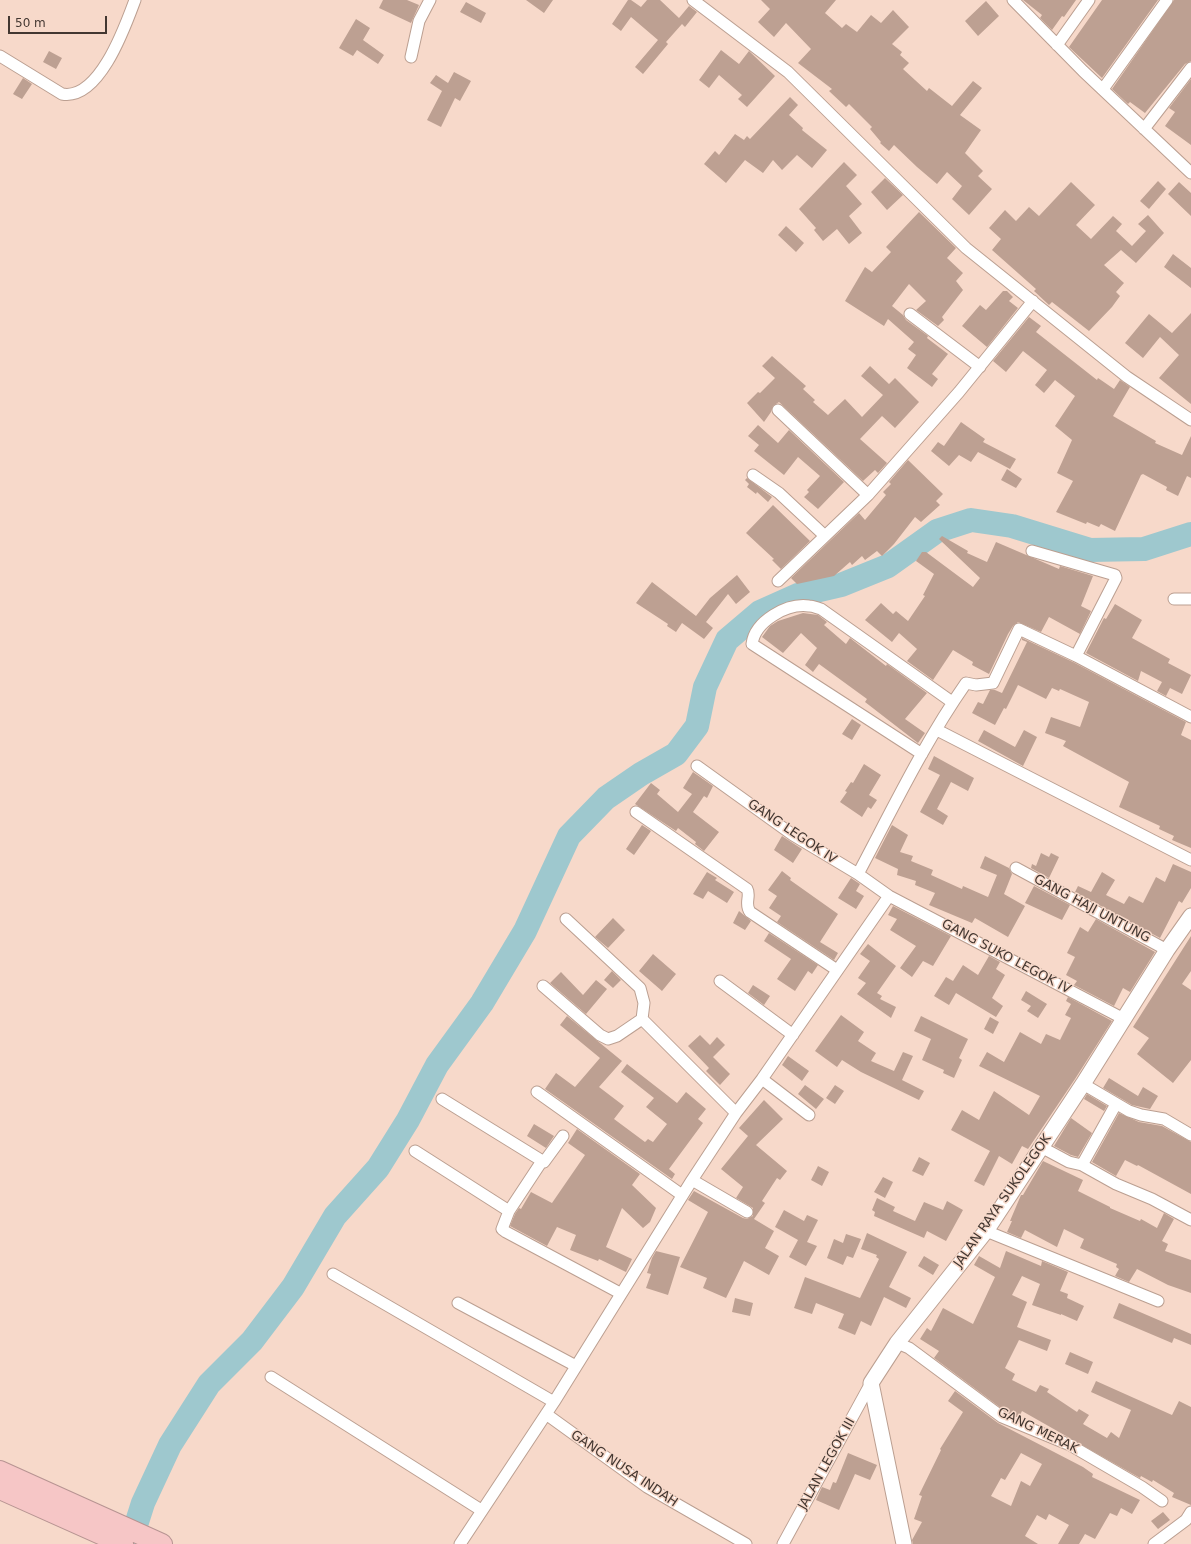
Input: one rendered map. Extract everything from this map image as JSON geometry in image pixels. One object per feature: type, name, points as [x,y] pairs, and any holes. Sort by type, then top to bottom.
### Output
[{"type":"highway","points":[[0,1471],[108,1528],[123,1544]]},
{"type":"highway","points":[[0,1489],[108,1528],[159,1543]]},
{"type":"street","points":[[0,56],[57,92],[66,95],[82,90],[101,72],[110,59],[135,0]]},
{"type":"street","points":[[411,57],[419,21],[430,0]]},
{"type":"street","points":[[693,0],[788,72],[966,248],[1127,377],[1191,420]]},
{"type":"street","points":[[1013,0],[1144,129],[1190,168]]},
{"type":"street","points":[[1057,45],[1089,0]]},
{"type":"street","points":[[1103,89],[1167,0]]},
{"type":"street","points":[[1144,129],[1191,68]]},
{"type":"street","points":[[778,580],[868,495],[980,367],[1033,301]]},
{"type":"street","points":[[910,314],[980,367]]},
{"type":"street","points":[[778,410],[868,495]]},
{"type":"street","points":[[753,475],[779,493],[825,536]]},
{"type":"street","points":[[1032,551],[1115,575],[1116,578],[1076,656]]},
{"type":"street","points":[[1174,599],[1191,599]]},
{"type":"street","points":[[922,754],[752,644],[753,636],[762,623],[776,614],[797,607],[809,606],[821,610],[952,702]]},
{"type":"street","points":[[858,874],[922,754],[952,702],[966,683],[976,685],[993,683],[1018,629],[1076,656],[1191,717]]},
{"type":"street","points":[[937,730],[1191,860]]},
{"type":"street","name":"GANG LEGOK IV","points":[[697,766],[793,835],[858,874],[889,896]]},
{"type":"street","points":[[636,812],[747,889],[747,906],[750,912],[837,970]]},
{"type":"street","name":"GANG HAJI UNTUNG","points":[[1016,868],[1167,950]]},
{"type":"street","points":[[460,1544],[481,1510],[554,1402],[620,1293],[736,1113],[762,1079],[889,896]]},
{"type":"street","name":"GANG SUKO LEGOK IV","points":[[889,896],[1124,1019]]},
{"type":"street","name":"JALAN RAYA SUKOLEGOK","points":[[871,1383],[897,1343],[986,1231],[1083,1084],[1167,950],[1191,916]]},
{"type":"street","points":[[543,986],[603,1038],[608,1039],[618,1036],[642,1019],[644,1003],[640,988],[566,919]]},
{"type":"street","points":[[720,981],[793,1035]]},
{"type":"street","points":[[642,1019],[736,1113]]},
{"type":"street","points":[[762,1079],[809,1115]]},
{"type":"street","points":[[1083,1084],[1136,1114],[1168,1120],[1191,1136]]},
{"type":"street","points":[[537,1092],[682,1195]]},
{"type":"street","points":[[442,1099],[542,1161]]},
{"type":"street","points":[[1082,1165],[1116,1104]]},
{"type":"street","points":[[563,1136],[545,1162],[542,1161],[509,1211],[502,1225],[502,1229],[620,1293]]},
{"type":"street","points":[[1041,1147],[1069,1162],[1082,1165],[1116,1184],[1191,1220]]},
{"type":"street","points":[[415,1151],[509,1211]]},
{"type":"street","points":[[692,1180],[747,1212]]},
{"type":"street","points":[[986,1231],[1158,1301]]},
{"type":"street","points":[[333,1274],[554,1402]]},
{"type":"street","points":[[458,1303],[576,1366]]},
{"type":"street","name":"GANG MERAK","points":[[897,1343],[909,1348],[1002,1417],[1070,1445],[1142,1487],[1162,1501]]},
{"type":"street","points":[[271,1377],[481,1510]]},
{"type":"street","points":[[871,1383],[904,1544]]},
{"type":"street","name":"JALAN LEGOK III","points":[[783,1544],[871,1383]]},
{"type":"street","name":"GANG NUSA INDAH","points":[[546,1414],[562,1428],[647,1487],[746,1544]]},
{"type":"street","points":[[1154,1544],[1189,1519]]},
{"type":"building","points":[[383,0],[407,0],[419,5],[411,23],[379,8]]},
{"type":"building","points":[[526,0],[553,0],[544,13]]},
{"type":"building","points":[[628,0],[631,0],[641,7],[647,0],[660,0],[679,18],[689,6],[697,12],[685,27],[682,24],[666,42],[668,44],[643,74],[635,67],[658,40],[631,17],[621,31],[612,24]]},
{"type":"building","points":[[761,0],[836,0],[825,13],[842,28],[846,24],[857,32],[871,15],[881,23],[893,10],[909,27],[892,44],[902,52],[900,55],[909,63],[903,69],[927,91],[929,88],[952,106],[973,81],[982,88],[960,115],[981,130],[965,153],[983,171],[978,176],[992,189],[969,215],[952,199],[962,186],[947,172],[937,184],[894,145],[889,151],[880,143],[881,142],[870,129],[872,127],[849,104],[846,107],[829,91],[832,89],[798,63],[811,49],[786,23],[774,37],[758,22],[770,9]]},
{"type":"building","points":[[1023,0],[1076,0],[1064,17],[1062,16],[1052,30],[1040,18],[1042,15]]},
{"type":"building","points":[[1102,0],[1158,0],[1102,78],[1069,47]]},
{"type":"building","points":[[1174,0],[1191,0],[1191,61],[1185,64],[1145,113],[1130,102],[1128,104],[1112,89]]},
{"type":"building","points":[[986,1],[999,16],[978,36],[965,21]]},
{"type":"building","points":[[466,2],[486,13],[481,23],[460,12]]},
{"type":"building","points":[[356,19],[370,28],[363,40],[384,55],[378,64],[357,50],[353,56],[339,48]]},
{"type":"building","points":[[721,50],[739,64],[749,51],[775,76],[747,107],[738,99],[742,95],[719,75],[709,88],[699,80]]},
{"type":"building","points":[[49,51],[62,58],[56,69],[43,62]]},
{"type":"building","points":[[454,72],[471,81],[460,101],[455,98],[441,127],[427,120],[442,91],[430,83],[436,75],[448,83]]},
{"type":"building","points":[[23,78],[32,84],[22,99],[13,94]]},
{"type":"building","points":[[1191,79],[1191,145],[1165,126],[1175,112],[1169,108]]},
{"type":"building","points":[[790,97],[798,105],[789,115],[803,128],[802,130],[827,150],[812,168],[797,155],[782,170],[773,160],[763,173],[745,160],[726,183],[704,164],[715,151],[719,155],[735,134],[744,140],[747,136],[750,139]]},
{"type":"building","points":[[844,162],[857,175],[846,186],[862,204],[849,216],[862,233],[849,244],[837,229],[823,241],[814,230],[816,228],[799,209]]},
{"type":"building","points":[[885,178],[903,195],[887,210],[871,192]]},
{"type":"building","points":[[1158,181],[1166,189],[1149,209],[1140,201]]},
{"type":"building","points":[[1071,182],[1095,205],[1076,225],[1091,239],[1113,216],[1122,224],[1116,231],[1132,246],[1146,231],[1138,224],[1148,215],[1164,233],[1136,263],[1121,250],[1104,265],[1124,283],[1116,292],[1120,296],[1112,307],[1089,331],[1052,302],[1049,305],[1034,291],[1036,289],[992,250],[1001,239],[989,228],[1005,210],[1016,221],[1029,207],[1039,216]]},
{"type":"building","points":[[1179,182],[1191,193],[1191,216],[1168,194]]},
{"type":"building","points":[[919,212],[956,248],[947,258],[963,273],[956,281],[963,290],[942,317],[944,320],[938,326],[916,310],[926,301],[909,284],[892,306],[903,315],[906,320],[928,336],[927,338],[948,354],[932,374],[938,379],[932,387],[907,368],[916,355],[908,349],[914,342],[888,319],[884,326],[845,301],[865,267],[872,272],[891,252],[886,247]]},
{"type":"building","points":[[786,226],[804,243],[796,252],[778,235]]},
{"type":"building","points":[[1173,254],[1191,268],[1191,288],[1164,267]]},
{"type":"building","points":[[1003,291],[1007,291],[1013,297],[1009,301],[1018,308],[987,347],[962,326],[980,305],[986,310]]},
{"type":"building","points":[[1191,313],[1191,404],[1159,378],[1179,355],[1160,337],[1143,358],[1125,343],[1149,314],[1172,333]]},
{"type":"building","points":[[1029,317],[1041,326],[1036,332],[1097,380],[1098,378],[1114,389],[1120,380],[1130,387],[1113,416],[1156,441],[1155,443],[1182,455],[1191,436],[1191,478],[1187,476],[1178,496],[1166,490],[1167,487],[1143,474],[1141,475],[1115,531],[1101,524],[1099,527],[1087,522],[1086,524],[1056,512],[1073,481],[1057,473],[1072,440],[1055,426],[1075,396],[1055,380],[1044,393],[1035,385],[1047,370],[1023,351],[1006,372],[993,361]]},
{"type":"building","points":[[772,356],[806,386],[803,389],[815,400],[813,402],[828,415],[845,399],[862,417],[883,395],[861,376],[870,366],[889,384],[895,378],[919,402],[895,428],[882,416],[860,439],[887,463],[878,473],[875,470],[863,481],[779,402],[773,406],[764,422],[747,403],[775,378],[762,366]]},
{"type":"building","points":[[961,422],[985,439],[983,442],[1016,459],[1010,469],[978,452],[971,462],[959,455],[949,466],[931,451],[938,442],[944,446]]},
{"type":"building","points":[[758,425],[778,443],[789,430],[844,482],[818,509],[804,497],[809,492],[807,490],[820,476],[798,457],[784,475],[754,451],[759,445],[748,436]]},
{"type":"building","points":[[908,460],[943,494],[936,501],[940,505],[921,522],[915,517],[894,544],[882,556],[877,551],[865,560],[862,556],[852,565],[850,562],[834,576],[797,584],[791,578],[859,513],[865,520],[886,495],[883,492],[891,484],[889,482]]},
{"type":"building","points":[[1007,469],[1022,479],[1016,488],[1001,480]]},
{"type":"building","points":[[747,478],[772,497],[768,502],[757,492],[756,494],[747,487],[749,484],[745,480]]},
{"type":"building","points":[[773,505],[810,541],[781,569],[772,560],[774,559],[746,533]]},
{"type":"building","points":[[942,536],[968,551],[967,553],[987,562],[996,542],[1059,569],[1060,566],[1093,576],[1081,606],[1091,611],[1080,634],[1049,617],[1041,632],[1018,622],[1013,626],[1008,634],[989,674],[972,665],[973,662],[953,650],[933,680],[907,661],[917,649],[899,633],[892,642],[865,620],[881,603],[893,614],[896,611],[908,621],[925,596],[923,595],[934,574],[916,561],[922,552],[926,552],[973,587],[980,578],[939,539]]},
{"type":"building","points":[[737,575],[750,592],[736,604],[728,594],[706,622],[713,628],[704,639],[682,623],[676,632],[667,626],[668,624],[636,603],[652,582],[696,616],[710,598]]},
{"type":"building","points":[[1115,604],[1142,620],[1132,638],[1170,659],[1168,663],[1191,675],[1182,694],[1170,688],[1166,696],[1157,691],[1162,682],[1141,671],[1138,681],[1086,653],[1104,618],[1106,619]]},
{"type":"building","points":[[803,613],[818,615],[827,622],[824,625],[846,644],[850,638],[886,666],[887,664],[927,693],[905,719],[925,733],[918,743],[865,702],[867,699],[819,664],[813,672],[805,665],[817,648],[801,633],[783,653],[762,637],[770,626],[778,621]]},
{"type":"building","points":[[1022,638],[1073,662],[1186,722],[1181,735],[1191,740],[1191,848],[1172,840],[1174,836],[1159,829],[1160,826],[1119,807],[1129,782],[1063,746],[1066,741],[1045,733],[1051,717],[1080,727],[1089,702],[1060,689],[1059,691],[1052,688],[1046,699],[1018,685],[1006,709],[1004,708],[995,725],[972,713],[978,702],[983,704],[990,690],[995,690],[1002,693],[1027,642],[1022,640]]},
{"type":"building","points":[[852,719],[861,725],[852,740],[842,734]]},
{"type":"building","points":[[984,730],[1015,747],[1024,730],[1037,737],[1023,766],[978,741]]},
{"type":"building","points":[[934,756],[974,778],[968,791],[951,782],[937,809],[948,816],[943,825],[920,812],[940,775],[928,769]]},
{"type":"building","points":[[864,764],[881,775],[869,795],[877,800],[871,809],[868,807],[862,817],[840,802],[847,792],[845,791],[851,782],[853,783]]},
{"type":"building","points":[[693,772],[713,786],[707,798],[704,796],[693,812],[719,832],[704,851],[695,844],[696,842],[678,828],[676,831],[635,804],[651,783],[660,790],[657,794],[678,812],[692,794],[683,788]]},
{"type":"building","points":[[642,825],[651,831],[634,855],[626,849]]},
{"type":"building","points":[[892,825],[908,835],[900,852],[913,856],[911,861],[933,870],[931,875],[962,889],[963,886],[988,897],[997,875],[980,868],[985,856],[1009,868],[1012,874],[1004,894],[1025,906],[1008,937],[975,918],[972,923],[929,905],[935,893],[915,885],[916,881],[897,875],[898,869],[875,858]]},
{"type":"building","points":[[782,836],[802,849],[793,863],[774,850]]},
{"type":"building","points":[[1041,853],[1049,857],[1051,853],[1059,857],[1049,878],[1031,868],[1032,864],[1036,866]]},
{"type":"building","points":[[1173,864],[1191,872],[1191,888],[1182,903],[1179,901],[1160,938],[1075,892],[1078,886],[1091,892],[1102,872],[1115,880],[1106,895],[1124,904],[1129,896],[1143,903],[1156,877],[1165,882]]},
{"type":"building","points":[[782,871],[791,878],[790,880],[838,914],[820,942],[838,953],[834,960],[777,922],[781,916],[769,908],[777,896],[768,890]]},
{"type":"building","points":[[707,872],[717,878],[715,880],[734,892],[727,903],[708,891],[703,899],[693,894]]},
{"type":"building","points":[[851,878],[860,884],[856,891],[864,896],[856,909],[838,898]]},
{"type":"building","points":[[1034,886],[1070,905],[1062,920],[1025,903]]},
{"type":"building","points":[[893,906],[951,936],[933,966],[923,961],[912,977],[900,968],[916,946],[890,930],[897,919],[888,915]]},
{"type":"building","points":[[739,911],[751,921],[745,930],[733,923]]},
{"type":"building","points":[[613,918],[625,930],[608,948],[595,937]]},
{"type":"building","points":[[1096,919],[1155,952],[1130,992],[1123,988],[1114,1006],[1074,985],[1077,981],[1066,975],[1075,957],[1067,953],[1080,927],[1088,932]]},
{"type":"building","points":[[769,933],[818,965],[812,974],[808,971],[795,991],[777,979],[791,959],[764,941]]},
{"type":"building","points":[[1191,936],[1191,971],[1182,984],[1191,990],[1191,1060],[1173,1083],[1137,1054],[1149,1038],[1133,1027]]},
{"type":"building","points":[[868,944],[896,966],[877,993],[882,996],[880,999],[896,1007],[891,1018],[857,994],[866,983],[858,978],[870,961],[860,954]]},
{"type":"building","points":[[653,954],[676,974],[662,991],[639,971]]},
{"type":"building","points":[[989,956],[1000,962],[996,969],[1005,975],[992,998],[1003,1006],[996,1017],[956,993],[949,1005],[934,996],[946,977],[953,981],[963,965],[978,975]]},
{"type":"building","points":[[612,971],[621,980],[613,988],[604,980]]},
{"type":"building","points":[[561,972],[583,995],[596,980],[607,989],[586,1014],[550,983]]},
{"type":"building","points":[[753,985],[770,996],[764,1005],[748,993]]},
{"type":"building","points":[[1026,991],[1047,1004],[1038,1018],[1027,1011],[1031,1006],[1021,1000]]},
{"type":"building","points":[[1068,997],[1112,1021],[1028,1149],[1022,1146],[1012,1164],[999,1156],[984,1186],[974,1181],[990,1151],[951,1130],[962,1110],[979,1120],[994,1091],[1029,1115],[1040,1096],[979,1066],[987,1052],[1004,1062],[1020,1032],[1041,1044],[1046,1034],[1060,1040],[1071,1018],[1065,1015],[1071,1004],[1066,1001]]},
{"type":"building","points":[[841,1015],[864,1032],[858,1041],[876,1053],[871,1061],[894,1071],[903,1052],[913,1056],[902,1080],[924,1091],[919,1100],[861,1072],[842,1060],[837,1067],[815,1051]]},
{"type":"building","points":[[567,1016],[622,1061],[599,1087],[624,1106],[614,1119],[645,1142],[648,1139],[653,1142],[667,1124],[646,1107],[654,1098],[621,1072],[627,1064],[677,1103],[686,1092],[706,1109],[698,1119],[703,1123],[669,1169],[675,1174],[672,1179],[545,1089],[556,1073],[575,1087],[600,1058],[560,1025]]},
{"type":"building","points":[[921,1016],[968,1039],[959,1058],[962,1060],[954,1078],[943,1073],[944,1070],[922,1060],[931,1039],[914,1031]]},
{"type":"building","points":[[990,1017],[999,1022],[993,1034],[984,1029]]},
{"type":"building","points":[[700,1035],[710,1045],[717,1037],[725,1045],[713,1057],[730,1074],[720,1085],[706,1071],[709,1068],[688,1046]]},
{"type":"building","points":[[788,1056],[809,1071],[802,1081],[782,1065]]},
{"type":"building","points":[[1109,1078],[1138,1096],[1143,1087],[1158,1096],[1150,1109],[1132,1105],[1103,1088]]},
{"type":"building","points":[[805,1085],[824,1099],[816,1109],[798,1094]]},
{"type":"building","points":[[835,1085],[844,1091],[835,1104],[826,1098]]},
{"type":"building","points":[[1087,1094],[1107,1106],[1104,1111],[1084,1099]]},
{"type":"building","points":[[764,1100],[783,1119],[756,1145],[787,1171],[780,1180],[777,1178],[762,1201],[765,1203],[754,1219],[774,1231],[765,1248],[779,1256],[769,1275],[744,1261],[726,1298],[703,1288],[707,1278],[680,1267],[708,1212],[688,1200],[694,1191],[743,1218],[747,1219],[753,1216],[753,1208],[736,1198],[743,1187],[721,1169],[748,1136],[739,1128]]},
{"type":"building","points":[[1119,1113],[1139,1122],[1162,1126],[1191,1142],[1191,1194],[1138,1165],[1137,1166],[1125,1160],[1116,1176],[1092,1162]]},
{"type":"building","points":[[1071,1118],[1092,1133],[1078,1157],[1054,1146]]},
{"type":"building","points":[[534,1124],[554,1136],[546,1148],[527,1136]]},
{"type":"building","points":[[577,1129],[640,1174],[632,1185],[656,1208],[650,1222],[643,1228],[622,1208],[606,1247],[632,1259],[626,1272],[599,1259],[598,1261],[570,1250],[576,1235],[557,1227],[547,1246],[510,1226],[515,1214],[519,1208],[521,1209],[531,1192],[552,1203],[585,1155],[568,1143]]},
{"type":"building","points":[[919,1157],[930,1163],[923,1176],[912,1171]]},
{"type":"building","points":[[1043,1161],[1083,1180],[1078,1191],[1110,1208],[1140,1221],[1141,1219],[1157,1228],[1164,1213],[1174,1219],[1162,1241],[1168,1244],[1165,1251],[1191,1260],[1191,1293],[1168,1285],[1137,1269],[1129,1282],[1115,1276],[1119,1269],[1116,1267],[1117,1264],[1080,1248],[1084,1239],[1064,1229],[1057,1247],[1025,1230],[1021,1238],[1007,1232],[1021,1195],[1023,1195]]},
{"type":"building","points":[[818,1166],[829,1172],[822,1186],[811,1180]]},
{"type":"building","points":[[883,1177],[893,1182],[885,1198],[874,1192]]},
{"type":"building","points":[[877,1198],[895,1207],[893,1211],[915,1221],[924,1202],[943,1210],[947,1201],[963,1210],[946,1241],[927,1231],[924,1238],[874,1216],[875,1212],[872,1210]]},
{"type":"building","points":[[784,1210],[804,1221],[807,1215],[818,1220],[807,1242],[817,1246],[806,1266],[789,1257],[798,1240],[775,1227]]},
{"type":"building","points":[[867,1233],[907,1252],[889,1287],[911,1298],[906,1308],[884,1297],[871,1326],[861,1321],[855,1335],[838,1328],[844,1314],[816,1303],[812,1314],[794,1308],[805,1277],[860,1298],[879,1259],[876,1257],[877,1255],[861,1249]]},
{"type":"building","points":[[846,1234],[861,1239],[853,1258],[847,1256],[843,1265],[827,1258],[834,1239],[843,1243]]},
{"type":"building","points":[[656,1251],[680,1257],[668,1295],[646,1288],[651,1274],[647,1273]]},
{"type":"building","points":[[1006,1251],[1041,1266],[1042,1261],[1068,1272],[1060,1291],[1068,1294],[1067,1298],[1084,1306],[1077,1321],[1061,1314],[1032,1305],[1040,1284],[1022,1276],[1012,1295],[1027,1302],[1017,1327],[1051,1340],[1047,1351],[1019,1340],[1005,1368],[1015,1374],[1012,1380],[1036,1392],[1040,1385],[1049,1389],[1047,1392],[1077,1412],[1079,1409],[1089,1415],[1083,1424],[1107,1438],[1111,1432],[1119,1438],[1131,1410],[1091,1392],[1096,1381],[1172,1415],[1179,1401],[1191,1407],[1191,1505],[1172,1497],[1174,1493],[1153,1480],[1152,1482],[1141,1476],[1140,1478],[1022,1411],[1019,1417],[1005,1411],[934,1358],[939,1351],[920,1339],[927,1328],[931,1331],[943,1308],[973,1324],[995,1277],[974,1265],[979,1256],[1000,1268]]},
{"type":"building","points":[[924,1256],[939,1265],[933,1275],[918,1266]]},
{"type":"building","points":[[735,1298],[753,1303],[750,1316],[732,1312]]},
{"type":"building","points":[[1119,1303],[1191,1334],[1191,1345],[1174,1338],[1172,1343],[1113,1318]]},
{"type":"building","points":[[1070,1352],[1093,1362],[1088,1374],[1065,1364]]},
{"type":"building","points":[[955,1391],[998,1423],[1083,1467],[1093,1474],[1092,1477],[1140,1500],[1132,1514],[1121,1508],[1117,1516],[1110,1513],[1095,1539],[1085,1534],[1079,1544],[1058,1544],[1069,1525],[1049,1514],[1046,1520],[1037,1515],[1025,1536],[1038,1544],[913,1544],[912,1540],[922,1522],[914,1519],[922,1496],[919,1495],[941,1450],[940,1449],[963,1412],[948,1401]],"holes":[[[1021,1453],[1042,1464],[1030,1486],[1021,1481],[1011,1506],[991,1496],[1001,1478],[1005,1480]]]},
{"type":"building","points":[[848,1453],[877,1465],[870,1480],[855,1474],[839,1510],[816,1500],[822,1487],[830,1490],[833,1482],[836,1483]]},
{"type":"building","points":[[1163,1512],[1170,1520],[1158,1529],[1151,1521]]},
{"type":"waterway","points":[[130,1544],[143,1503],[170,1445],[209,1384],[252,1341],[293,1287],[335,1216],[378,1168],[408,1120],[437,1065],[482,1003],[525,931],[569,836],[606,798],[641,774],[676,754],[697,726],[705,687],[727,640],[760,612],[798,595],[841,585],[888,566],[937,531],[971,520],[1012,526],[1090,550],[1144,549],[1191,534]]}]
